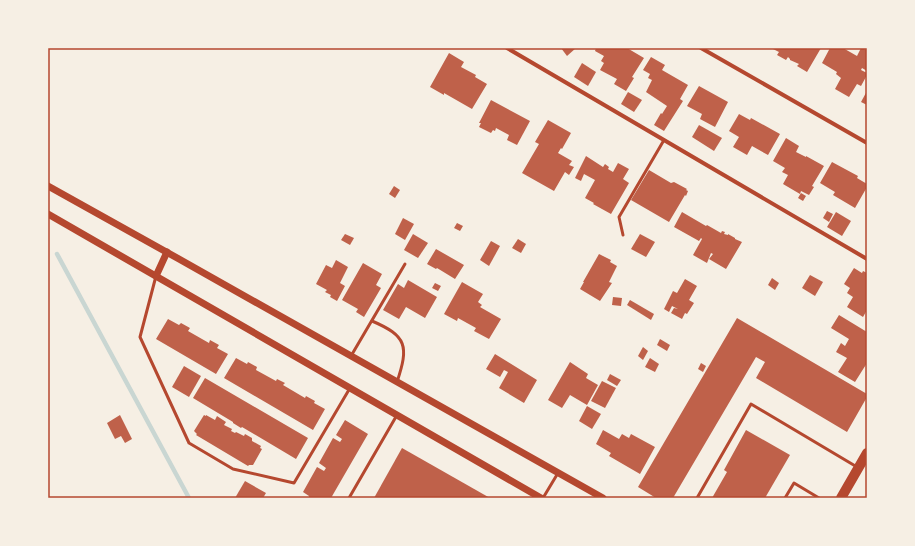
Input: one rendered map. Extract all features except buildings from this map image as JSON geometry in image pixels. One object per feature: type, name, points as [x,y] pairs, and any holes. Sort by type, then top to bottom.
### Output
[{"type":"main road","points":[[841,498],[867,454]]},
{"type":"street","points":[[507,48],[867,259]]},
{"type":"street","points":[[701,48],[867,143]]},
{"type":"street","points":[[48,186],[603,498]]},
{"type":"street","points":[[48,214],[542,498]]},
{"type":"street","points":[[156,276],[167,252]]},
{"type":"lane","points":[[623,235],[620,217],[664,140]]},
{"type":"lane","points":[[351,356],[405,264]]},
{"type":"lane","points":[[156,276],[140,337],[189,443],[233,469],[294,483],[350,388]]},
{"type":"lane","points":[[372,321],[393,331],[400,339],[404,348],[404,362],[397,382]]},
{"type":"lane","points":[[697,498],[751,404],[859,468]]},
{"type":"lane","points":[[349,498],[397,415]]},
{"type":"lane","points":[[542,498],[558,473]]},
{"type":"lane","points":[[785,498],[794,483],[819,498]]},
{"type":"waterway","points":[[57,254],[189,498]]}]
